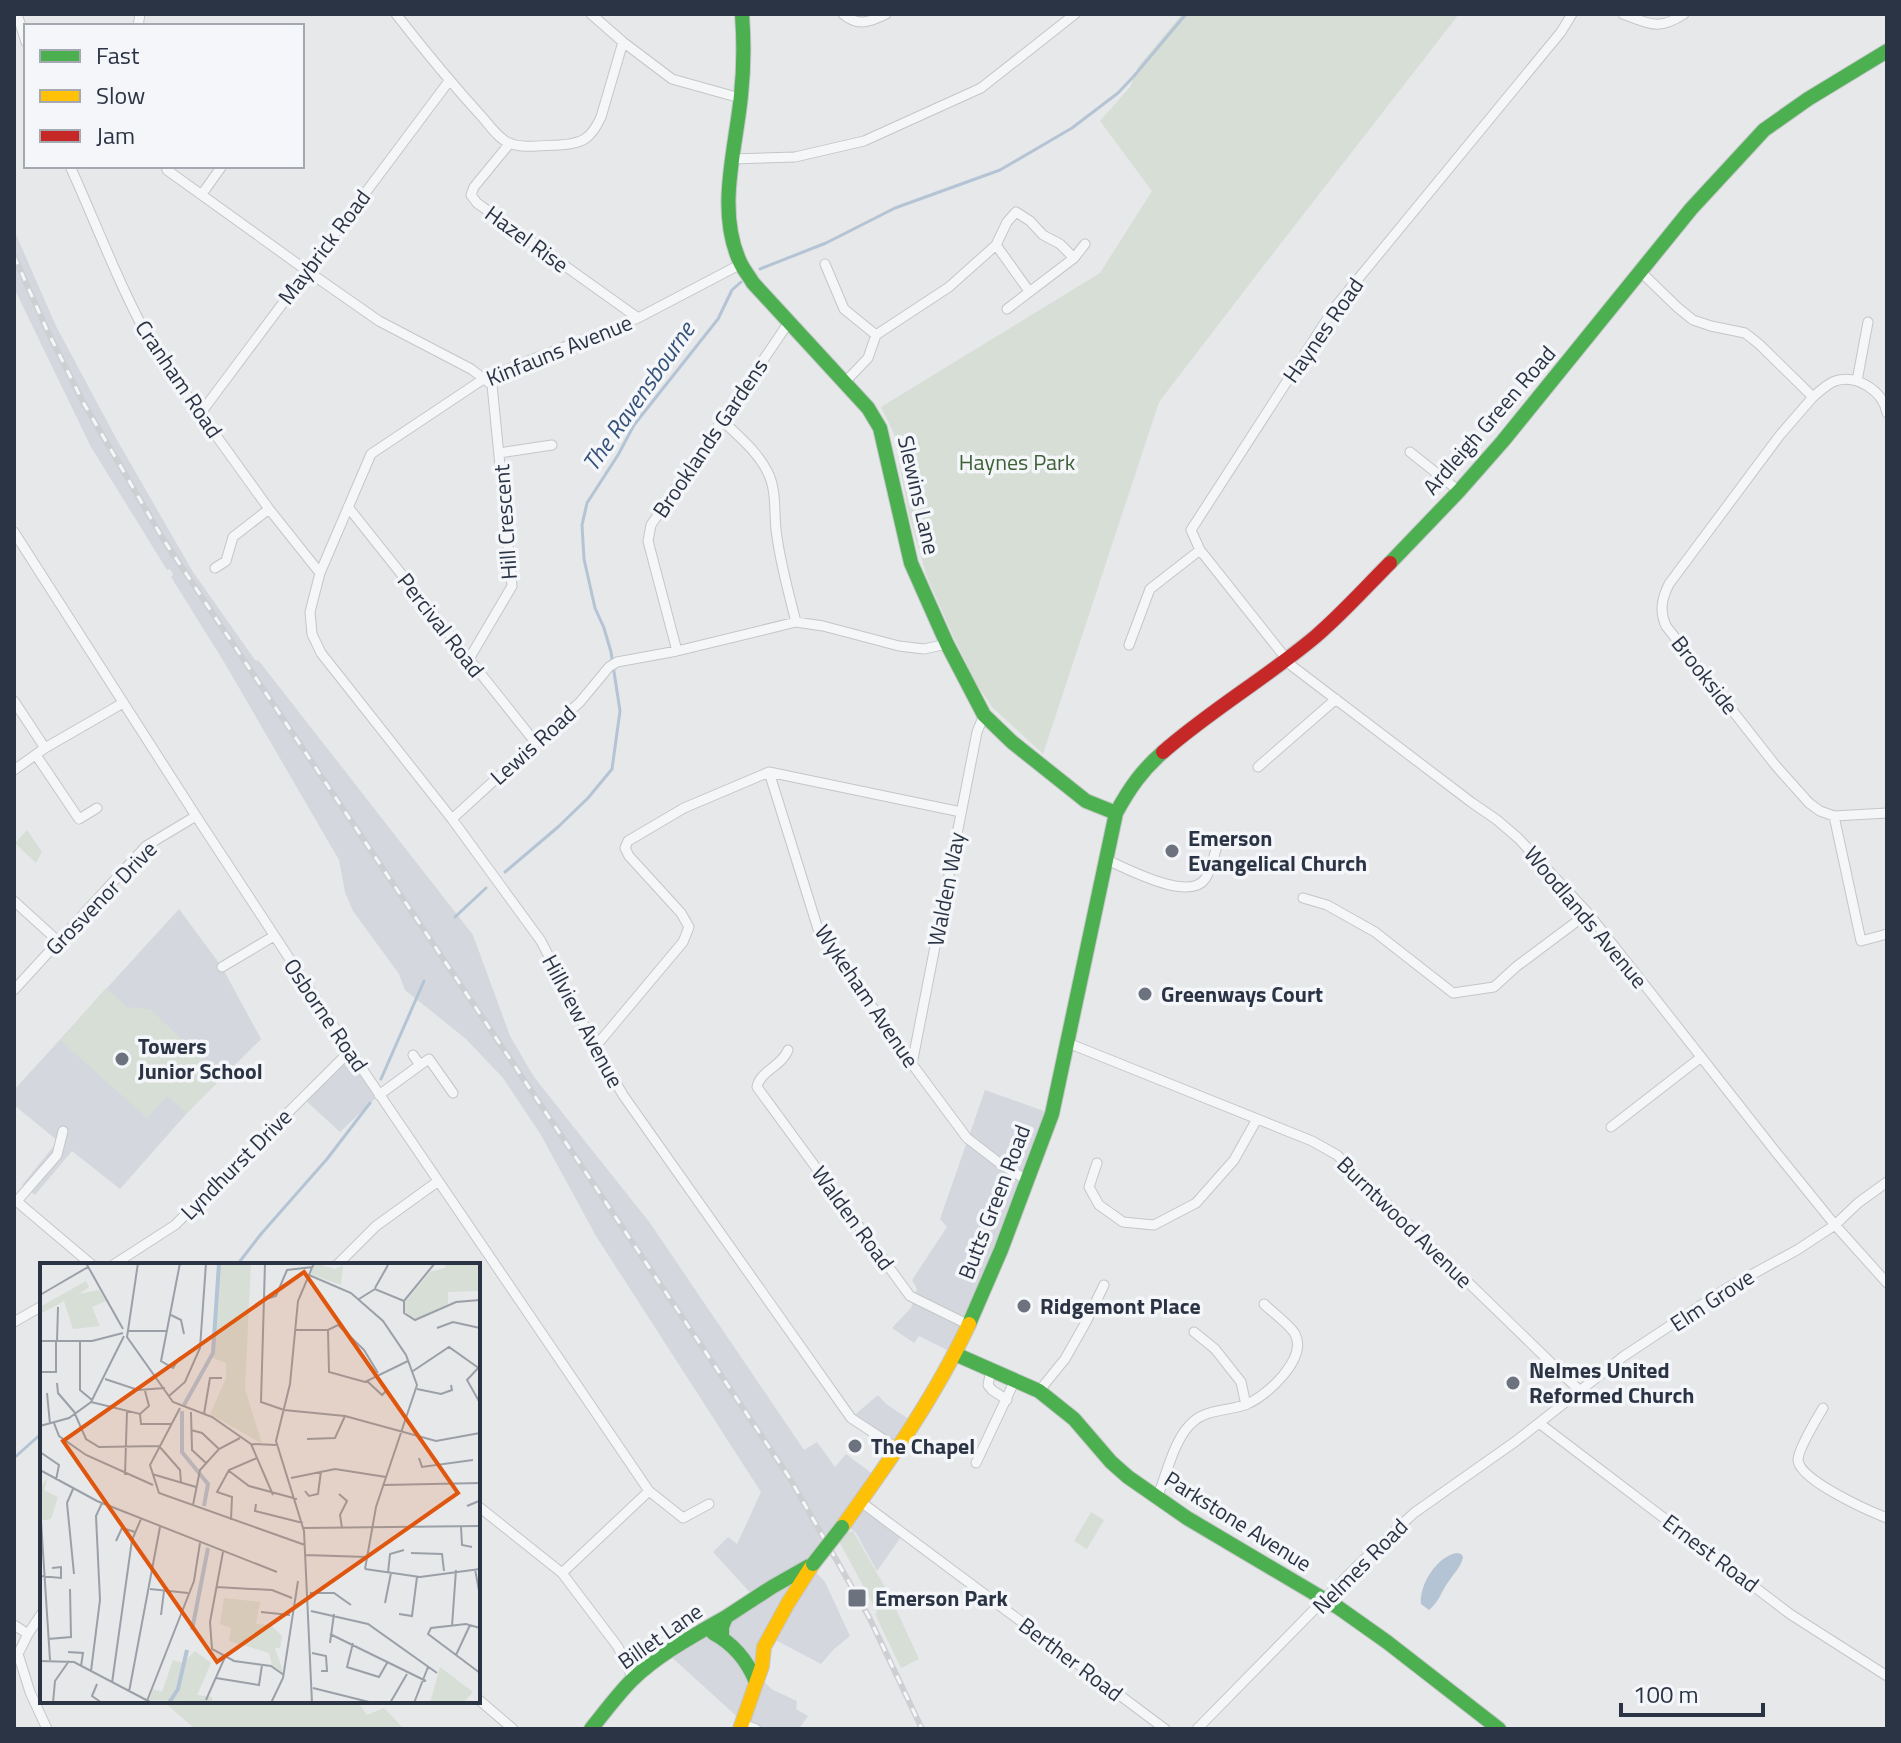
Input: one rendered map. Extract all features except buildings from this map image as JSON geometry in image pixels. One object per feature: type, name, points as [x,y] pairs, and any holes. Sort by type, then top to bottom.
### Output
[{"type":"street","points":[[17,14],[24,36]]},
{"type":"street","points":[[396,14],[449,81],[498,134],[510,143],[524,145],[576,144],[587,138],[601,117],[623,42]]},
{"type":"street","points":[[591,14],[672,79],[740,98]]},
{"type":"street","name":"Slewins Lane","points":[[742,14],[744,42],[740,98],[729,191],[734,242],[741,264],[753,283],[868,408],[880,428],[911,563],[947,644],[984,715],[1012,742],[1086,801],[1116,813]]},
{"type":"street","points":[[843,14],[852,21],[869,23],[886,14]]},
{"type":"street","points":[[731,159],[795,157],[864,141],[981,88],[1075,14]]},
{"type":"street","name":"Haynes Road","points":[[1200,550],[1191,530],[1335,307],[1561,32],[1572,14]]},
{"type":"street","points":[[1623,14],[1647,23],[1664,25],[1684,14]]},
{"type":"street","name":"Ardleigh Green Road","points":[[1116,813],[1144,769],[1186,732],[1286,660],[1333,620],[1459,491],[1691,209],[1764,130],[1887,51]]},
{"type":"street","name":"Maybrick Road","points":[[200,414],[449,81]]},
{"type":"street","name":"Hazel Rise","points":[[510,143],[474,187],[471,195],[477,203],[638,318]]},
{"type":"street","name":"Cranham Road","points":[[71,168],[156,352],[269,509],[320,573]]},
{"type":"street","points":[[166,168],[379,321],[485,378]]},
{"type":"street","points":[[202,194],[221,168]]},
{"type":"street","points":[[845,382],[868,358],[876,335],[949,287],[996,245],[1007,222],[1016,212],[1074,258]]},
{"type":"street","points":[[1007,309],[1074,258],[1085,244]]},
{"type":"street","points":[[996,245],[1029,291]]},
{"type":"street","name":"Kinfauns Avenue","points":[[320,573],[371,454],[485,378],[638,318],[741,264]]},
{"type":"street","points":[[825,264],[844,309],[876,335]]},
{"type":"street","points":[[1641,272],[1693,320],[1745,333],[1813,397],[1832,382],[1845,379],[1857,381],[1873,389],[1886,406],[1887,413]]},
{"type":"street","name":"Brooklands Gardens","points":[[677,651],[648,532],[789,322]]},
{"type":"street","points":[[1857,381],[1868,322]]},
{"type":"street","name":"Hill Crescent","points":[[469,659],[512,586],[492,385],[485,378]]},
{"type":"street","name":"Brookside","points":[[1813,397],[1780,435],[1669,584],[1663,595],[1662,616],[1666,626],[1776,766],[1809,803],[1834,816]]},
{"type":"street","points":[[722,420],[759,456],[769,474],[775,494],[779,553],[796,622]]},
{"type":"street","points":[[499,453],[552,445]]},
{"type":"street","points":[[1410,452],[1459,491]]},
{"type":"street","name":"Percival Road","points":[[348,507],[535,742]]},
{"type":"street","points":[[215,568],[226,561],[233,537],[269,509]]},
{"type":"street","name":"Osborne Road","points":[[14,532],[379,1095],[649,1491],[683,1518],[709,1504]]},
{"type":"street","points":[[1129,645],[1150,589],[1200,550],[1286,660]]},
{"type":"street","name":"Hillview Avenue","points":[[320,573],[310,612],[312,634],[321,653],[452,819],[541,941],[623,1095],[851,1418],[898,1449]]},
{"type":"street","points":[[677,651],[796,622],[899,646],[924,649],[947,644]]},
{"type":"street","name":"Lewis Road","points":[[452,819],[580,702],[613,665],[677,651]]},
{"type":"street","name":"Woodlands Avenue","points":[[1286,660],[1518,838],[1588,913],[1700,1058],[1835,1225],[1887,1283]]},
{"type":"street","points":[[1258,767],[1336,699]]},
{"type":"street","points":[[14,701],[79,819],[97,808]]},
{"type":"street","points":[[14,770],[123,703]]},
{"type":"street","name":"Walden Way","points":[[912,1064],[977,732],[984,715]]},
{"type":"street","points":[[595,1047],[683,942],[689,927],[681,913],[629,856],[625,848],[628,841],[684,808],[769,772],[961,812]]},
{"type":"street","name":"Wykeham Avenue","points":[[769,772],[818,929],[967,1138],[1027,1180]]},
{"type":"street","name":"Butts Green Road","points":[[746,1727],[764,1647],[813,1564],[861,1502],[939,1384],[969,1325],[1001,1250],[1052,1114],[1116,813]]},
{"type":"street","points":[[1887,813],[1834,816],[1861,941],[1887,934]]},
{"type":"street","name":"Grosvenor Drive","points":[[14,990],[146,846],[196,816]]},
{"type":"street","points":[[1107,860],[1172,886],[1194,888],[1205,879],[1218,843]]},
{"type":"street","points":[[1303,898],[1327,905],[1375,932],[1453,993],[1494,987],[1588,913]]},
{"type":"street","points":[[14,901],[58,941]]},
{"type":"street","points":[[222,967],[274,936]]},
{"type":"street","name":"Burntwood Avenue","points":[[1068,1043],[1312,1141],[1337,1155],[1580,1391]]},
{"type":"street","name":"Walden Road","points":[[788,1050],[785,1059],[758,1079],[757,1087],[910,1296],[969,1325]]},
{"type":"street","name":"Lyndhurst Drive","points":[[116,1263],[175,1225],[350,1051]]},
{"type":"street","points":[[413,1055],[420,1065]]},
{"type":"street","points":[[1611,1127],[1700,1058]]},
{"type":"street","points":[[379,1095],[429,1059],[453,1093]]},
{"type":"street","points":[[1097,1163],[1089,1187],[1099,1205],[1123,1222],[1154,1225],[1196,1203],[1234,1160],[1257,1119]]},
{"type":"street","points":[[63,1131],[57,1155],[16,1200],[90,1263]]},
{"type":"street","points":[[339,1263],[376,1226],[437,1182]]},
{"type":"street","name":"Elm Grove","points":[[1539,1423],[1624,1356],[1727,1288],[1797,1250],[1835,1225],[1887,1182]]},
{"type":"street","points":[[1039,1391],[1065,1359],[1104,1285]]},
{"type":"street","points":[[1157,1498],[1174,1450],[1193,1421],[1203,1415],[1246,1405],[1268,1392],[1285,1373],[1298,1349],[1295,1334],[1264,1304]]},
{"type":"street","points":[[14,1322],[40,1307]]},
{"type":"street","points":[[1194,1332],[1215,1349],[1241,1382],[1246,1405]]},
{"type":"street","name":"Parkstone Avenue","points":[[955,1354],[1039,1391],[1074,1419],[1128,1477],[1387,1642],[1499,1729]]},
{"type":"street","points":[[991,1370],[988,1385],[1007,1400]]},
{"type":"street","points":[[976,1463],[1015,1380]]},
{"type":"street","points":[[1823,1408],[1798,1458],[1798,1464],[1815,1480],[1860,1508],[1887,1518]]},
{"type":"street","name":"Nelmes Road","points":[[1197,1729],[1356,1567],[1414,1513],[1539,1423]]},
{"type":"street","name":"Ernest Road","points":[[1539,1423],[1790,1614],[1887,1676]]},
{"type":"street","points":[[562,1573],[649,1491]]},
{"type":"street","name":"Berther Road","points":[[861,1502],[1165,1729]]},
{"type":"street","points":[[480,1508],[562,1573],[618,1647],[633,1679]]},
{"type":"street","name":"Billet Lane","points":[[591,1729],[633,1679],[672,1648],[813,1564]]},
{"type":"street","points":[[772,1587],[784,1595],[788,1603]]},
{"type":"street","points":[[40,1616],[18,1654],[47,1729]]},
{"type":"street","name":"Billet Lane","points":[[722,1637],[726,1617]]},
{"type":"street","points":[[14,1625],[28,1634]]},
{"type":"street","points":[[691,1637],[710,1632],[722,1637],[744,1657],[756,1682]]},
{"type":"street","points":[[744,1657],[754,1655],[764,1647]]},
{"type":"street","points":[[480,1701],[513,1729]]},
{"type":"shaded area","points":[[14,230],[56,326],[193,572],[255,660],[259,661],[473,935],[510,1036],[534,1077],[650,1223],[804,1450],[817,1442],[835,1467],[846,1454],[878,1478],[861,1502],[903,1534],[877,1571],[856,1533],[840,1519],[807,1563],[825,1582],[850,1636],[821,1664],[770,1637],[764,1682],[773,1690],[797,1701],[796,1709],[808,1716],[799,1729],[740,1729],[743,1722],[667,1653],[754,1597],[713,1552],[728,1537],[737,1544],[761,1492],[596,1236],[541,1135],[503,1078],[466,1039],[405,990],[399,974],[353,911],[345,892],[339,860],[171,577],[172,572],[167,570],[91,447],[14,288]]},
{"type":"shaded area","name":"Towers Junior School","points":[[179,909],[222,967],[261,1039],[187,1113],[120,1189],[72,1151],[35,1195],[22,1185],[58,1141],[14,1105],[14,1090]]},
{"type":"shaded area","points":[[350,1051],[379,1095],[340,1132],[303,1098]]},
{"type":"shaded area","points":[[985,1090],[1052,1114],[955,1354],[919,1336],[914,1343],[892,1328],[911,1308],[917,1289],[912,1280],[947,1227],[940,1219]]},
{"type":"shaded area","points":[[878,1395],[915,1423],[898,1449],[851,1418]]},
{"type":"green space","name":"Haynes Park","points":[[1182,14],[1459,14],[1159,402],[1043,754],[992,707],[955,640],[927,577],[909,516],[894,434],[881,407],[1100,273],[1152,191],[1100,121],[1130,87],[1138,67]]},
{"type":"green space","points":[[27,830],[42,852],[36,863],[15,843]]},
{"type":"green space","points":[[106,988],[127,1007],[150,1009],[222,1077],[187,1113],[167,1096],[147,1118],[60,1040]]},
{"type":"green space","points":[[1091,1512],[1104,1520],[1087,1549],[1074,1541]]},
{"type":"green space","points":[[853,1531],[890,1596],[919,1659],[901,1668],[875,1614],[877,1612],[839,1541],[844,1534]]},
{"type":"green space","points":[[165,1703],[358,1703],[367,1715],[384,1708],[404,1729],[195,1729]]},
{"type":"water","points":[[1457,1553],[1463,1557],[1461,1564],[1429,1610],[1421,1604],[1426,1580],[1436,1565]]},
{"type":"waterway","name":"The Ravensbourne","points":[[760,269],[826,243],[895,208],[1000,170],[1072,128],[1118,93],[1186,14]]},
{"type":"waterway","name":"The Ravensbourne","points":[[505,872],[558,827],[612,769],[620,711],[611,652],[595,608],[584,559],[582,525],[587,503],[634,425],[718,319],[732,290],[741,282]]},
{"type":"waterway","name":"The Ravensbourne","points":[[455,917],[486,888]]},
{"type":"waterway","name":"The Ravensbourne","points":[[381,1079],[424,981]]},
{"type":"waterway","name":"The Ravensbourne","points":[[239,1263],[370,1103]]},
{"type":"waterway","name":"The Ravensbourne","points":[[14,1458],[40,1435]]},
{"type":"railway","points":[[14,256],[83,402],[163,539],[789,1477],[869,1617],[922,1729]]},
{"type":"traffic: fast","points":[[742,14],[742,85],[728,201],[729,222],[740,262],[753,283],[868,408],[880,428],[911,563],[947,644],[984,715],[1012,742],[1086,801],[1116,813]]},
{"type":"traffic: fast","points":[[1390,563],[1503,441],[1691,209],[1764,130],[1887,51]]},
{"type":"traffic: fast","points":[[969,1324],[1001,1250],[1052,1114],[1116,813],[1136,780],[1163,752]]},
{"type":"traffic: fast","points":[[955,1354],[1039,1391],[1074,1419],[1128,1477],[1187,1518],[1339,1608],[1499,1729]]},
{"type":"traffic: fast","points":[[813,1564],[842,1527]]},
{"type":"traffic: fast","points":[[722,1637],[726,1617],[809,1566]]},
{"type":"traffic: fast","points":[[591,1729],[642,1671],[726,1617]]},
{"type":"traffic: fast","points":[[713,1633],[739,1653],[756,1682]]},
{"type":"traffic: slow","points":[[842,1527],[926,1403],[969,1324]]},
{"type":"traffic: slow","points":[[740,1729],[762,1666],[764,1647],[813,1564]]},
{"type":"traffic: jam","points":[[1163,752],[1315,637],[1390,563]]},
{"type":"place","name":"Emerson Evangelical Church","points":[[1172,851]]},
{"type":"place","name":"Greenways Court","points":[[1145,994]]},
{"type":"place","name":"Towers Junior School","points":[[122,1059]]},
{"type":"place","name":"Ridgemont Place","points":[[1024,1306]]},
{"type":"place","name":"Nelmes United Reformed Church","points":[[1513,1383]]},
{"type":"place","name":"The Chapel","points":[[855,1446]]},
{"type":"place","name":"Emerson Park","points":[[857,1598]]}]
